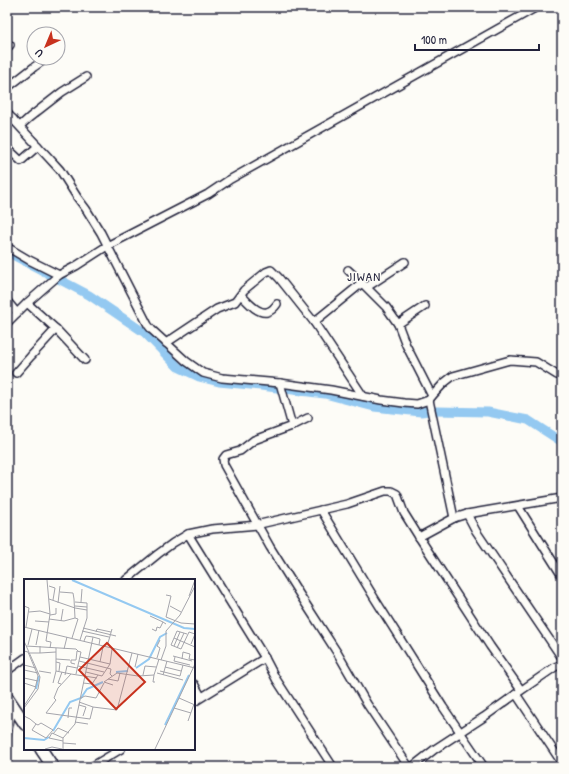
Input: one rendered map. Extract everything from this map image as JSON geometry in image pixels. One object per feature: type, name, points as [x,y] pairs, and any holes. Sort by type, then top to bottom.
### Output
[{"type":"highway","points":[[10,702],[24,723]]},
{"type":"highway","points":[[42,750],[53,767]]},
{"type":"street","points":[[7,323],[47,284],[107,246],[208,194],[236,176],[537,7]]},
{"type":"street","points":[[7,88],[35,66]]},
{"type":"street","points":[[20,126],[62,92],[86,77]]},
{"type":"street","points":[[7,113],[60,170],[86,209],[107,246],[144,319],[152,330],[186,361],[204,373],[222,378],[331,390],[381,400],[417,404],[430,398],[453,376],[510,360],[536,362],[557,375],[562,376]]},
{"type":"street","points":[[7,125],[13,119]]},
{"type":"street","points":[[7,148],[22,161],[38,146]]},
{"type":"street","points":[[7,248],[58,276]]},
{"type":"street","points":[[314,322],[364,285],[405,262]]},
{"type":"street","points":[[166,343],[217,309],[235,302],[266,272],[271,270],[314,322],[363,396]]},
{"type":"street","points":[[348,270],[386,307],[398,324],[406,346],[430,398],[454,518]]},
{"type":"street","points":[[241,295],[256,309],[262,312],[271,310],[277,304]]},
{"type":"street","points":[[7,301],[17,313]]},
{"type":"street","points":[[27,303],[56,329],[84,360]]},
{"type":"street","points":[[398,324],[425,306]]},
{"type":"street","points":[[16,373],[56,329]]},
{"type":"street","points":[[280,384],[292,426]]},
{"type":"street","points":[[308,418],[292,426],[254,440],[240,451],[226,455],[223,459],[224,465],[300,596],[338,654],[367,704],[410,767],[518,692],[562,664]]},
{"type":"street","points":[[127,579],[168,547],[188,534],[212,529],[258,525],[322,510],[391,491],[397,494],[404,513],[490,646],[562,763]]},
{"type":"street","points":[[419,536],[454,518],[467,514],[562,498]]},
{"type":"street","points":[[518,506],[562,576]]},
{"type":"street","points":[[322,510],[442,707],[484,767]]},
{"type":"street","points":[[467,514],[476,531],[562,658]]},
{"type":"street","points":[[188,534],[276,678],[333,767]]},
{"type":"street","points":[[195,701],[265,658]]},
{"type":"street","points":[[7,671],[24,659]]},
{"type":"street","points":[[195,686],[202,696]]},
{"type":"street","points":[[7,734],[10,702]]},
{"type":"street","points":[[91,767],[119,750]]},
{"type":"waterway","points":[[7,252],[89,295],[145,333],[178,367],[199,377],[219,382],[325,394],[374,407],[421,412],[428,411]]},
{"type":"waterway","points":[[437,411],[488,412],[528,420],[562,442]]},
{"type":"district","name":"JIWAN","points":[[364,276]]}]
